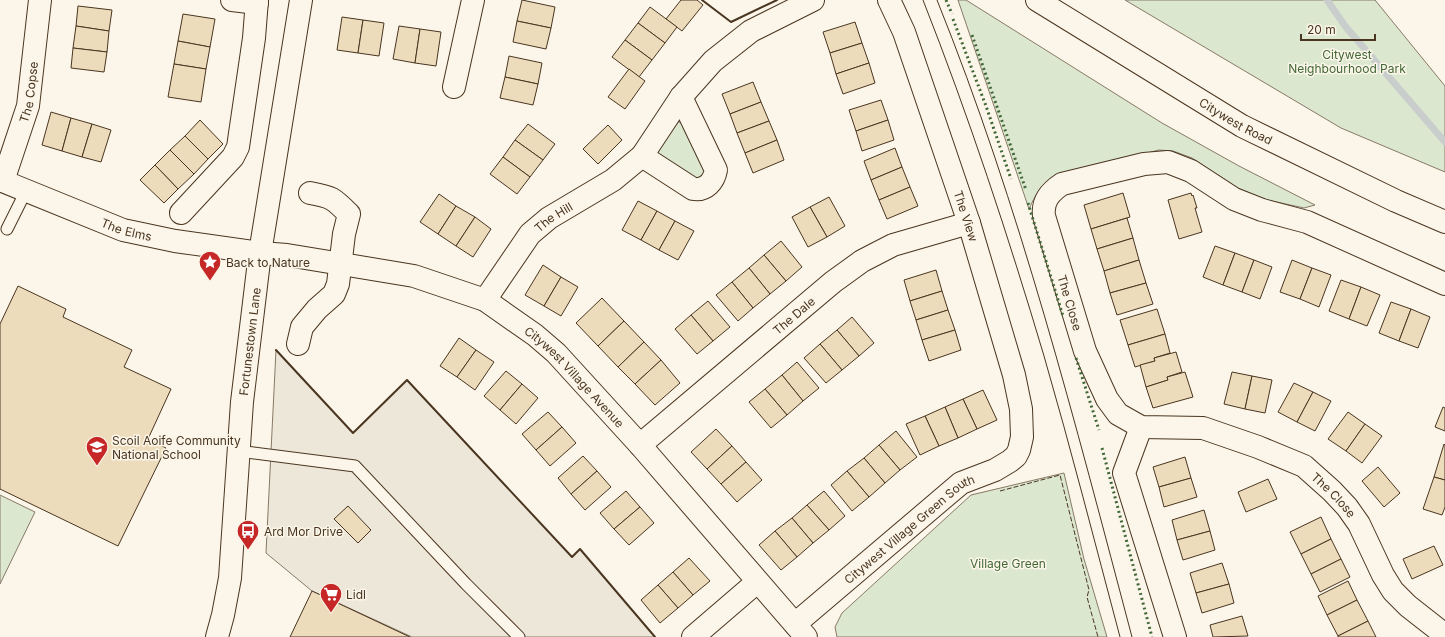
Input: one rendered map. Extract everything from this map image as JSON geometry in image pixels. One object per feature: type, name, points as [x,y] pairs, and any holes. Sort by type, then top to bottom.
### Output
[{"type":"street","name":"The Copse","points":[[2,181],[28,106],[40,0]]},
{"type":"street","points":[[181,213],[233,157],[238,147],[254,38],[257,2],[232,0]]},
{"type":"street","name":"Fortunestown Lane","points":[[217,637],[230,578],[242,402],[260,253],[301,0]]},
{"type":"street","points":[[454,87],[474,0]]},
{"type":"street","name":"The Hill","points":[[485,300],[530,234],[550,218],[613,180],[642,156],[681,97],[713,61],[751,30],[813,0]]},
{"type":"street","name":"The View","points":[[889,0],[904,32],[969,223],[1014,376],[1021,409],[1022,437]]},
{"type":"street","name":"Citywest Road","points":[[1037,0],[1242,126],[1374,190],[1445,222]]},
{"type":"street","points":[[642,156],[693,189],[698,190],[711,183],[716,170],[681,97]]},
{"type":"street","name":"The Close","points":[[1445,284],[1307,222],[1262,210],[1234,199],[1191,171],[1168,162],[1144,164],[1062,184],[1053,190],[1044,203],[1044,216],[1085,351],[1097,380],[1112,407],[1125,418],[1141,427],[1203,428],[1258,447],[1304,466],[1332,491],[1347,507],[1359,524],[1383,575],[1393,591],[1408,606],[1445,635]]},
{"type":"street","name":"The Elms","points":[[2,181],[123,230],[175,241],[260,253]]},
{"type":"street","points":[[298,344],[302,326],[317,309],[334,294],[338,284],[344,234],[349,214],[335,200],[328,196],[310,193]]},
{"type":"street","name":"The Dale","points":[[640,446],[833,282],[862,261],[893,245],[969,223]]},
{"type":"street","name":"Citywest Village Avenue","points":[[260,253],[287,254],[414,276],[485,300],[535,335],[556,353],[640,446],[800,631]]},
{"type":"street","points":[[1141,427],[1124,473],[1175,637]]},
{"type":"street","name":"Citywest Village Green South","points":[[800,631],[961,483],[994,470],[1010,461],[1019,450],[1022,437]]},
{"type":"street","points":[[693,637],[757,582]]},
{"type":"lane","points":[[7,229],[26,191]]},
{"type":"lane","points":[[238,452],[355,466],[461,579],[519,637]]},
{"type":"green space","points":[[958,0],[966,0],[1162,123],[1239,166],[1315,205],[1304,208],[1263,199],[1238,188],[1192,158],[1173,151],[1159,150],[1054,178],[1044,184],[1029,209]]},
{"type":"green space","name":"Citywest Neighbourhood Park","points":[[1125,0],[1375,0],[1445,86],[1445,172],[1341,128]]},
{"type":"green space","points":[[678,122],[683,122],[706,173],[697,180],[657,154],[658,150]]},
{"type":"green space","name":"Village Green","points":[[1064,473],[1084,559],[1107,637],[837,637],[835,627],[842,613],[971,495]]},
{"type":"green space","points":[[0,495],[35,512],[0,584]]},
{"type":"shaded area","points":[[276,350],[353,433],[407,380],[572,557],[580,549],[655,637],[412,637],[312,591],[266,553]]},
{"type":"building","points":[[522,0],[555,7],[551,28],[517,21]]},
{"type":"building","points":[[681,0],[697,0],[703,5],[682,31],[666,19]]},
{"type":"building","points":[[78,6],[112,10],[109,31],[76,26]]},
{"type":"building","points":[[650,7],[677,27],[665,43],[638,23]]},
{"type":"building","points":[[183,14],[215,19],[210,47],[178,41]]},
{"type":"building","points":[[342,17],[363,20],[358,53],[337,50]]},
{"type":"building","points":[[363,20],[384,23],[379,56],[358,53]]},
{"type":"building","points":[[517,21],[551,28],[546,49],[513,42]]},
{"type":"building","points":[[855,22],[862,43],[830,53],[823,32]]},
{"type":"building","points":[[638,23],[665,43],[652,60],[625,40]]},
{"type":"building","points":[[76,26],[109,31],[107,52],[73,48]]},
{"type":"building","points":[[399,26],[420,29],[415,63],[393,59]]},
{"type":"building","points":[[420,29],[441,32],[436,66],[415,63]]},
{"type":"building","points":[[625,40],[652,60],[639,77],[612,57]]},
{"type":"building","points":[[178,41],[210,47],[206,69],[174,64]]},
{"type":"building","points":[[862,43],[869,63],[836,74],[830,53]]},
{"type":"building","points":[[73,48],[107,52],[104,72],[71,68]]},
{"type":"building","points":[[509,56],[542,63],[538,84],[505,77]]},
{"type":"building","points":[[869,63],[875,83],[843,94],[836,74]]},
{"type":"building","points":[[174,64],[206,69],[201,102],[168,97]]},
{"type":"building","points":[[629,69],[645,81],[625,109],[608,97]]},
{"type":"building","points":[[505,77],[538,84],[533,105],[500,98]]},
{"type":"building","points":[[753,82],[761,102],[730,114],[722,94]]},
{"type":"building","points":[[881,100],[888,120],[856,131],[849,110]]},
{"type":"building","points":[[761,102],[769,121],[737,133],[730,114]]},
{"type":"building","points":[[51,112],[71,118],[62,151],[42,145]]},
{"type":"building","points":[[71,118],[92,124],[82,157],[62,151]]},
{"type":"building","points":[[200,120],[223,144],[208,159],[185,136]]},
{"type":"building","points":[[888,120],[894,140],[862,151],[856,131]]},
{"type":"building","points":[[769,121],[777,140],[745,153],[737,133]]},
{"type":"building","points":[[92,124],[111,130],[101,162],[82,157]]},
{"type":"building","points":[[528,124],[555,144],[543,160],[515,140]]},
{"type":"building","points":[[608,125],[622,140],[598,164],[583,149]]},
{"type":"building","points":[[185,136],[208,159],[194,174],[170,150]]},
{"type":"building","points":[[515,140],[543,160],[530,177],[503,157]]},
{"type":"building","points":[[777,140],[784,160],[753,173],[745,153]]},
{"type":"building","points":[[895,148],[902,167],[871,180],[864,161]]},
{"type":"building","points":[[170,150],[194,174],[178,189],[155,165]]},
{"type":"building","points":[[503,157],[530,177],[517,194],[490,174]]},
{"type":"building","points":[[155,165],[178,189],[164,203],[140,180]]},
{"type":"building","points":[[902,167],[910,187],[879,200],[871,180]]},
{"type":"building","points":[[910,187],[918,206],[887,219],[879,200]]},
{"type":"building","points":[[1123,193],[1130,217],[1091,229],[1084,205]]},
{"type":"building","points":[[1191,193],[1197,208],[1195,208],[1202,232],[1179,239],[1168,200]]},
{"type":"building","points":[[439,194],[456,206],[438,234],[420,222]]},
{"type":"building","points":[[829,197],[845,226],[827,237],[810,207]]},
{"type":"building","points":[[638,201],[657,211],[641,240],[622,230]]},
{"type":"building","points":[[456,206],[475,217],[456,246],[438,234]]},
{"type":"building","points":[[810,207],[827,237],[808,247],[792,217]]},
{"type":"building","points":[[657,211],[675,221],[659,250],[641,240]]},
{"type":"building","points":[[475,217],[491,229],[473,257],[456,246]]},
{"type":"building","points":[[1127,218],[1133,238],[1097,249],[1091,229]]},
{"type":"building","points":[[675,221],[694,231],[678,260],[659,250]]},
{"type":"building","points":[[1133,238],[1139,260],[1104,271],[1097,249]]},
{"type":"building","points":[[781,241],[802,267],[786,281],[764,255]]},
{"type":"building","points":[[1215,246],[1235,253],[1223,285],[1203,277]]},
{"type":"building","points":[[1235,253],[1254,260],[1242,292],[1223,285]]},
{"type":"building","points":[[764,255],[786,281],[770,294],[749,268]]},
{"type":"building","points":[[1139,260],[1146,283],[1110,293],[1104,271]]},
{"type":"building","points":[[1254,260],[1272,267],[1260,299],[1242,292]]},
{"type":"building","points":[[1292,260],[1312,268],[1300,299],[1280,292]]},
{"type":"building","points":[[543,265],[561,277],[544,306],[525,295]]},
{"type":"building","points":[[749,268],[770,294],[753,308],[732,282]]},
{"type":"building","points":[[1312,268],[1331,275],[1319,307],[1300,299]]},
{"type":"building","points":[[936,270],[942,291],[910,301],[904,280]]},
{"type":"building","points":[[561,277],[578,287],[561,316],[544,306]]},
{"type":"building","points":[[1341,280],[1361,287],[1349,319],[1329,311]]},
{"type":"building","points":[[732,282],[753,308],[738,321],[716,295]]},
{"type":"building","points":[[1146,283],[1153,304],[1117,315],[1110,293]]},
{"type":"building","points":[[18,286],[66,309],[63,317],[132,350],[124,367],[171,389],[148,439],[166,448],[118,546],[0,489],[0,324]]},
{"type":"building","points":[[1361,287],[1380,295],[1367,326],[1349,319]]},
{"type":"building","points":[[942,291],[948,310],[916,320],[910,301]]},
{"type":"building","points":[[602,298],[624,321],[598,346],[576,323]]},
{"type":"building","points":[[708,301],[730,327],[713,341],[691,315]]},
{"type":"building","points":[[1391,302],[1411,309],[1399,341],[1379,333]]},
{"type":"building","points":[[1157,309],[1165,334],[1128,345],[1120,320]]},
{"type":"building","points":[[1411,309],[1430,317],[1418,348],[1399,341]]},
{"type":"building","points":[[948,310],[955,330],[922,340],[916,320]]},
{"type":"building","points":[[691,315],[713,341],[697,354],[675,329]]},
{"type":"building","points":[[852,317],[874,343],[859,356],[837,330]]},
{"type":"building","points":[[624,321],[644,342],[618,367],[598,346]]},
{"type":"building","points":[[837,330],[859,356],[842,370],[820,344]]},
{"type":"building","points":[[955,330],[961,350],[929,361],[922,340]]},
{"type":"building","points":[[1165,334],[1170,353],[1154,358],[1155,361],[1135,367],[1128,345]]},
{"type":"building","points":[[459,338],[476,350],[457,377],[440,366]]},
{"type":"building","points":[[644,342],[661,360],[635,384],[618,367]]},
{"type":"building","points":[[820,344],[842,370],[826,383],[804,358]]},
{"type":"building","points":[[476,350],[494,362],[475,390],[457,377]]},
{"type":"building","points":[[1176,352],[1182,372],[1167,377],[1168,380],[1146,387],[1140,365],[1155,361],[1154,358]]},
{"type":"building","points":[[661,360],[680,383],[655,405],[635,384]]},
{"type":"building","points":[[797,362],[819,388],[803,401],[782,375]]},
{"type":"building","points":[[506,371],[522,384],[500,410],[484,396]]},
{"type":"building","points":[[1185,372],[1193,397],[1153,408],[1146,387],[1168,380],[1167,377]]},
{"type":"building","points":[[1232,372],[1252,376],[1245,409],[1224,404]]},
{"type":"building","points":[[782,375],[803,401],[787,415],[765,389]]},
{"type":"building","points":[[1252,376],[1272,380],[1265,413],[1245,409]]},
{"type":"building","points":[[1294,383],[1313,392],[1297,422],[1278,412]]},
{"type":"building","points":[[522,384],[538,398],[516,424],[500,410]]},
{"type":"building","points":[[765,389],[787,415],[771,428],[749,402]]},
{"type":"building","points":[[983,390],[997,420],[977,429],[963,399]]},
{"type":"building","points":[[1313,392],[1331,401],[1315,431],[1297,422]]},
{"type":"building","points":[[963,399],[977,429],[958,438],[945,407]]},
{"type":"building","points":[[945,407],[958,438],[939,446],[925,416]]},
{"type":"building","points":[[1443,407],[1445,408],[1445,431],[1435,427]]},
{"type":"building","points":[[548,412],[562,427],[536,450],[522,434]]},
{"type":"building","points":[[1348,412],[1365,424],[1346,451],[1328,439]]},
{"type":"building","points":[[925,416],[939,446],[920,455],[906,424]]},
{"type":"building","points":[[1365,424],[1382,436],[1362,463],[1346,451]]},
{"type":"building","points":[[562,427],[576,443],[550,466],[536,450]]},
{"type":"building","points":[[716,429],[732,446],[707,469],[691,452]]},
{"type":"building","points":[[896,431],[917,457],[900,470],[879,445]]},
{"type":"building","points":[[1444,444],[1445,445],[1445,480],[1434,477]]},
{"type":"building","points":[[879,445],[900,470],[885,483],[864,458]]},
{"type":"building","points":[[732,446],[746,462],[721,484],[707,469]]},
{"type":"building","points":[[583,456],[597,471],[571,494],[558,478]]},
{"type":"building","points":[[1185,457],[1191,478],[1159,487],[1153,467]]},
{"type":"building","points":[[864,458],[885,483],[869,497],[847,471]]},
{"type":"building","points":[[746,462],[762,480],[737,502],[721,484]]},
{"type":"building","points":[[1378,467],[1400,493],[1384,507],[1362,481]]},
{"type":"building","points":[[597,471],[611,487],[585,510],[571,494]]},
{"type":"building","points":[[847,471],[869,497],[852,511],[831,485]]},
{"type":"building","points":[[1434,477],[1445,480],[1445,507],[1442,515],[1423,509]]},
{"type":"building","points":[[1191,478],[1197,497],[1164,507],[1159,487]]},
{"type":"building","points":[[1268,479],[1277,499],[1246,512],[1238,492]]},
{"type":"building","points":[[626,491],[640,507],[614,529],[600,513]]},
{"type":"building","points":[[824,491],[845,516],[829,530],[807,505]]},
{"type":"building","points":[[807,505],[829,530],[813,543],[792,518]]},
{"type":"building","points":[[348,506],[371,530],[358,543],[334,519]]},
{"type":"building","points":[[640,507],[654,523],[629,545],[614,529]]},
{"type":"building","points":[[1204,510],[1210,531],[1177,540],[1172,520]]},
{"type":"building","points":[[1321,517],[1331,539],[1301,554],[1290,532]]},
{"type":"building","points":[[792,518],[813,543],[797,557],[775,531]]},
{"type":"building","points":[[775,531],[797,557],[781,570],[759,545]]},
{"type":"building","points":[[1210,531],[1215,550],[1183,560],[1177,540]]},
{"type":"building","points":[[1331,539],[1341,559],[1311,574],[1301,554]]},
{"type":"building","points":[[1434,546],[1443,565],[1412,579],[1403,559]]},
{"type":"building","points":[[689,558],[710,581],[693,595],[673,572]]},
{"type":"building","points":[[1341,559],[1350,577],[1320,592],[1311,574]]},
{"type":"building","points":[[1222,563],[1229,584],[1196,593],[1190,573]]},
{"type":"building","points":[[673,572],[693,595],[678,608],[658,585]]},
{"type":"building","points":[[1348,581],[1357,600],[1327,615],[1318,596]]},
{"type":"building","points":[[1229,584],[1234,603],[1202,613],[1196,593]]},
{"type":"building","points":[[658,585],[678,608],[660,623],[641,600]]},
{"type":"building","name":"Lidl","points":[[312,591],[410,637],[290,637]]},
{"type":"building","points":[[1357,600],[1368,621],[1338,636],[1327,615]]},
{"type":"building","points":[[1242,616],[1248,636],[1213,637],[1210,625]]},
{"type":"building","points":[[1368,621],[1376,637],[1338,637],[1338,636]]},
{"type":"waterway","points":[[1327,0],[1345,26],[1445,142]]},
{"type":"tram line","points":[[923,0],[972,132],[1002,221],[1044,356],[1120,637]]},
{"type":"tram line","points":[[937,0],[967,78],[1020,235],[1067,395],[1132,637]]},
{"type":"hedge","points":[[946,0],[952,14]]},
{"type":"hedge","points":[[953,19],[986,106],[1011,179]]},
{"type":"hedge","points":[[972,35],[1026,190]]},
{"type":"hedge","points":[[1028,203],[1063,316]]},
{"type":"hedge","points":[[1076,358],[1099,430]]},
{"type":"hedge","points":[[1102,448],[1152,637]]},
{"type":"fence","points":[[1000,491],[1060,475],[1089,590],[1087,597],[1098,637]]},
{"type":"wall","points":[[702,0],[731,22],[777,0]]},
{"type":"wall","points":[[276,350],[353,433],[407,380],[572,557],[580,549],[655,637]]},
{"type":"place","name":"Back to Nature","points":[[210,282]]},
{"type":"place","name":"Scoil Aoife Community National School","points":[[97,466]]},
{"type":"place","name":"Ard Mor Drive","points":[[248,550]]},
{"type":"place","name":"Lidl","points":[[331,614]]}]
